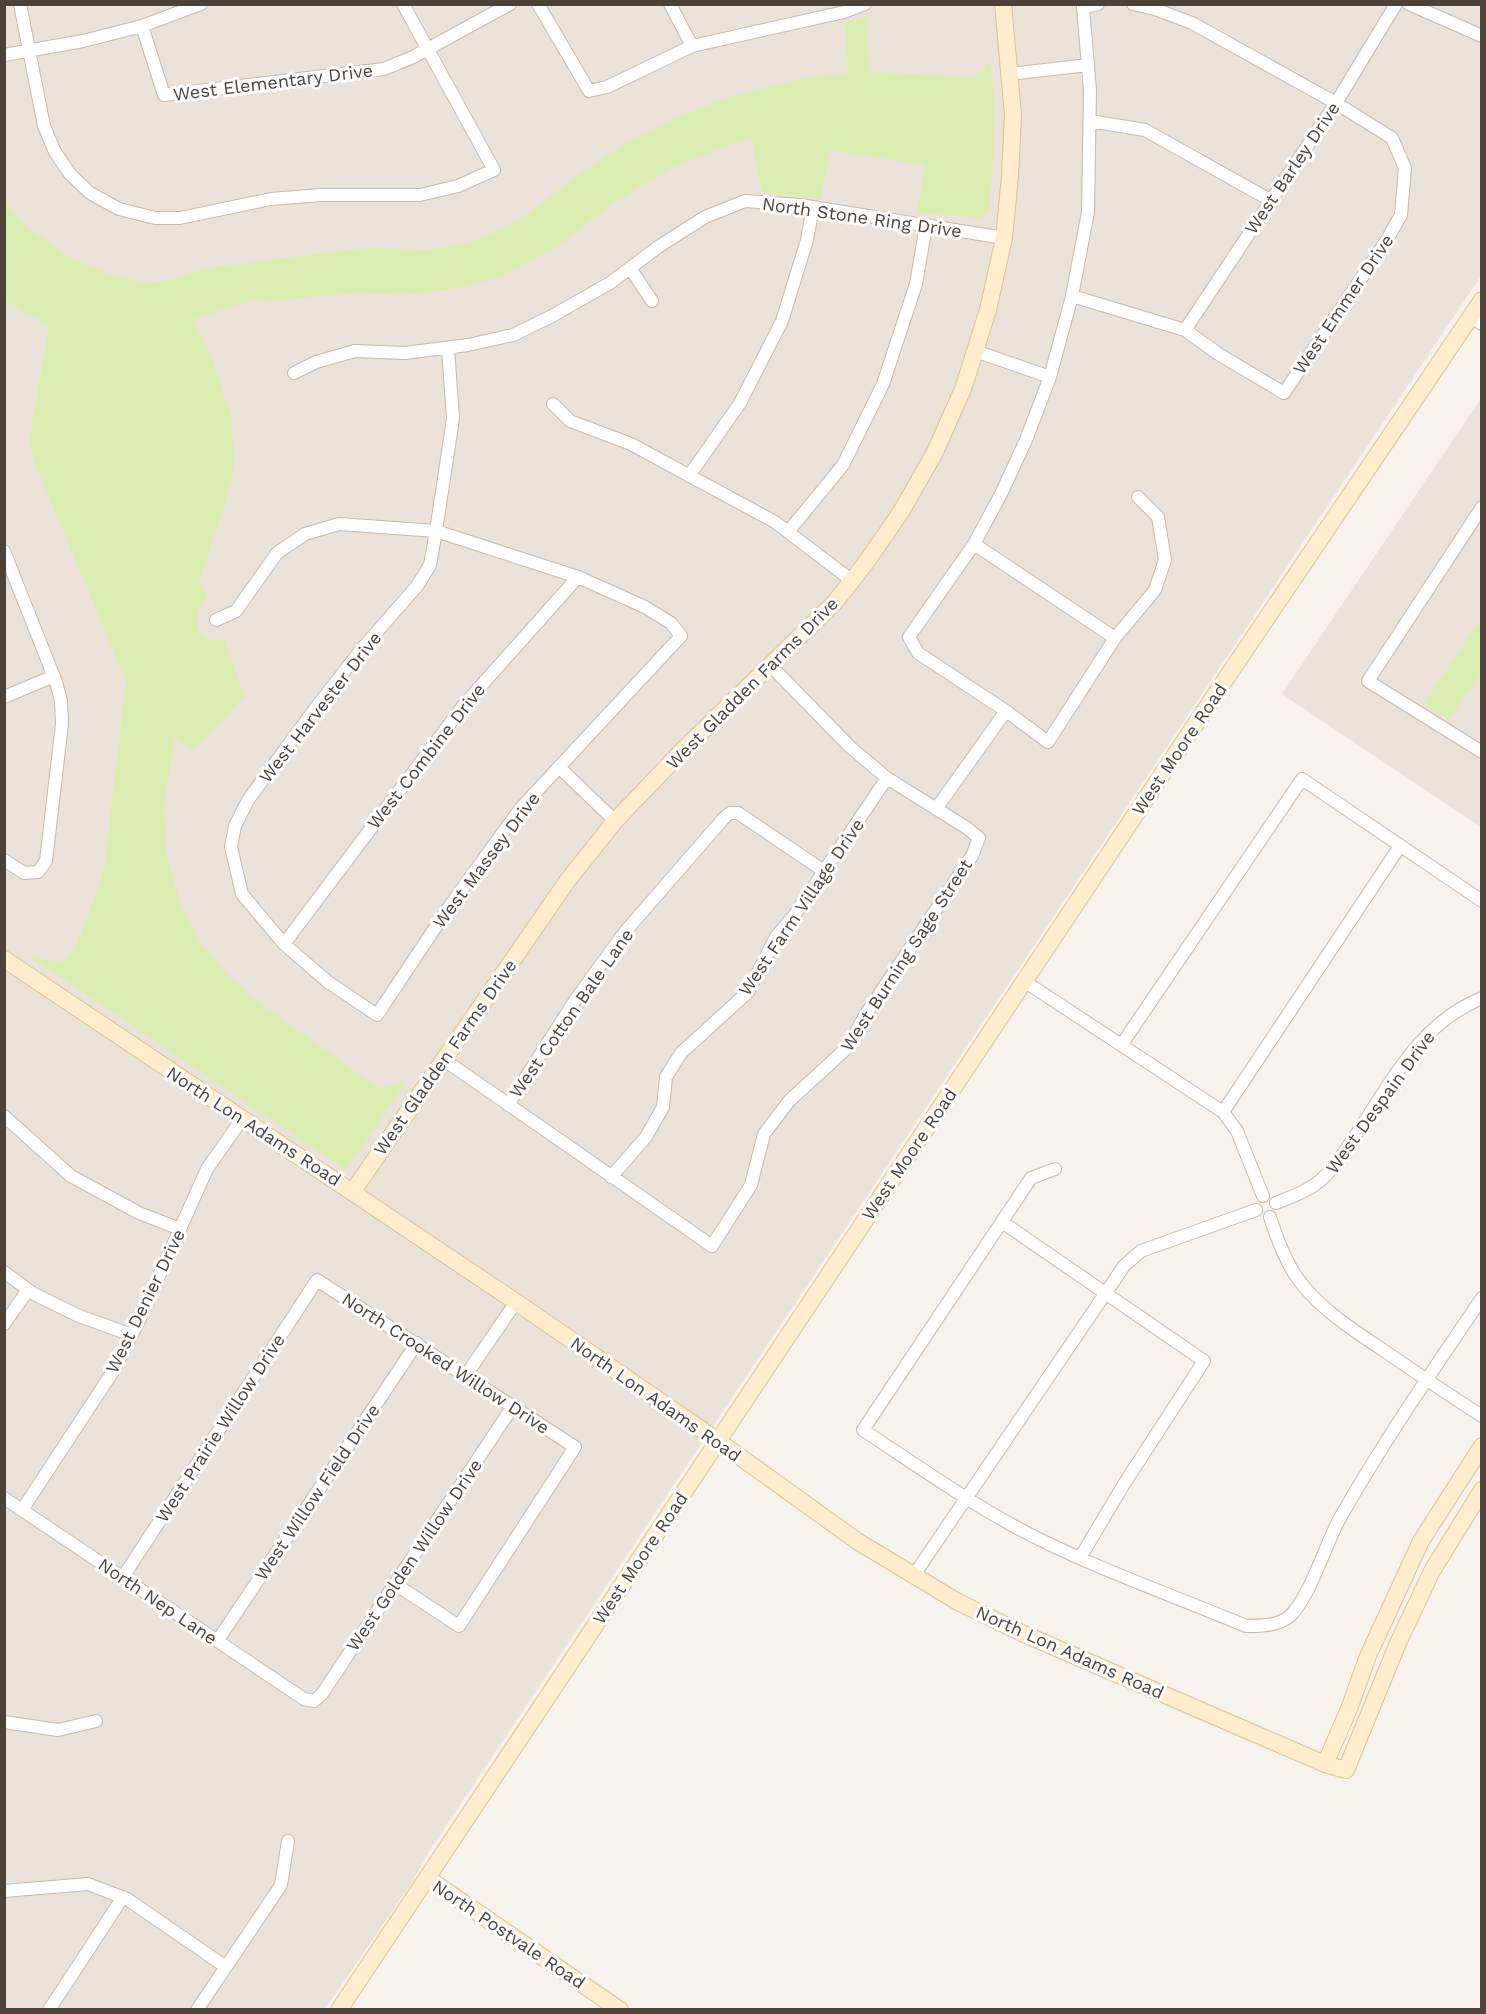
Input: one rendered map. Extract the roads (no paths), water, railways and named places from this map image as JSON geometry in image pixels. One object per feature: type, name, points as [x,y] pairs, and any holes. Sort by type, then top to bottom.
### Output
[{"type":"street","points":[[20,4],[44,126],[55,152],[70,174],[90,193],[119,209],[155,218],[180,218],[271,198],[321,195],[420,195],[458,186],[494,170],[403,4]]},
{"type":"street","points":[[4,55],[83,41],[142,26],[201,4]]},
{"type":"street","name":"West Elementary Drive","points":[[142,26],[164,94],[384,69],[428,49],[510,4]]},
{"type":"street","points":[[538,4],[589,91],[607,87],[692,46],[844,12],[865,4]]},
{"type":"street","points":[[670,4],[692,46]]},
{"type":"street","name":"West Gladden Farms Drive","points":[[353,1191],[568,880],[615,821],[835,602],[901,512],[934,454],[963,389],[988,310],[1004,238],[1013,115],[1003,4]]},
{"type":"street","points":[[1098,4],[1083,7],[1090,90],[1088,212],[1072,296],[1050,376],[1026,440],[1001,494],[974,543],[909,637],[918,653],[1006,711],[1048,742],[1115,638],[1155,590],[1165,560],[1158,517],[1138,497]]},
{"type":"street","name":"West Emmer Drive","points":[[1132,4],[1155,9],[1192,23],[1336,103],[1392,138],[1405,168],[1401,215],[1385,243],[1284,393],[1220,355],[1185,330]]},
{"type":"street","name":"West Barley Drive","points":[[1185,330],[1336,103],[1396,4]]},
{"type":"street","points":[[1409,4],[1482,36]]},
{"type":"street","points":[[1009,74],[1088,65]]},
{"type":"street","points":[[1090,121],[1145,130],[1270,201]]},
{"type":"street","name":"North Stone Ring Drive","points":[[294,374],[316,362],[355,351],[405,353],[468,345],[513,335],[610,283],[658,247],[705,218],[745,201],[813,207],[1004,238]]},
{"type":"street","points":[[689,476],[740,404],[782,321],[807,240],[813,207]]},
{"type":"street","points":[[788,532],[843,465],[883,384],[916,284],[926,226]]},
{"type":"street","points":[[630,268],[652,301]]},
{"type":"street","points":[[1072,296],[1185,330]]},
{"type":"street","name":"West Moore Road","points":[[339,2010],[1024,981],[1476,320],[1482,300]]},
{"type":"street","name":"West Harvester Drive","points":[[377,1015],[328,982],[284,944],[242,894],[231,847],[235,826],[248,800],[314,710],[361,650],[417,586],[430,565],[453,419],[448,348]]},
{"type":"street","points":[[975,351],[1050,376]]},
{"type":"street","points":[[553,404],[570,421],[631,444],[775,522],[851,580]]},
{"type":"street","points":[[1482,507],[1368,681],[1482,752]]},
{"type":"street","points":[[216,620],[236,610],[277,553],[305,534],[339,524],[436,531],[578,577]]},
{"type":"street","points":[[974,543],[1115,638]]},
{"type":"street","points":[[4,551],[8,567],[54,676],[61,701],[62,724],[46,861],[38,872],[24,873],[4,860]]},
{"type":"street","name":"West Massey Drive","points":[[377,1015],[449,907],[520,809],[681,636],[671,623],[645,607],[578,577]]},
{"type":"street","name":"West Combine Drive","points":[[284,944],[463,706],[578,577]]},
{"type":"street","points":[[771,666],[850,747],[887,778],[936,809],[1006,711]]},
{"type":"street","points":[[4,697],[54,676]]},
{"type":"street","points":[[559,767],[615,821]]},
{"type":"street","name":"West Farm Village Drive","points":[[611,1177],[646,1137],[663,1107],[666,1077],[681,1053],[748,992],[776,937],[793,917],[887,778]]},
{"type":"street","points":[[1122,1044],[1302,779],[1482,901]]},
{"type":"street","name":"West Burning Sage Street","points":[[611,1177],[712,1246],[751,1185],[764,1134],[789,1101],[848,1047],[864,1017],[972,856],[979,838],[936,809]]},
{"type":"street","name":"West Cotton Bale Lane","points":[[508,1105],[576,999],[624,933],[730,813],[738,813],[824,872]]},
{"type":"street","points":[[1223,1112],[1400,846]]},
{"type":"street","name":"North Lon Adams Road","points":[[4,958],[516,1302],[718,1441],[856,1541],[958,1602],[1024,1634],[1325,1764],[1346,1770],[1398,1643],[1432,1570],[1482,1490]]},
{"type":"street","points":[[1024,981],[1223,1112],[1237,1131],[1263,1196]]},
{"type":"street","name":"West Despain Drive","points":[[1276,1203],[1304,1192],[1323,1179],[1341,1158],[1423,1037],[1444,1018],[1482,998]]},
{"type":"street","points":[[443,1059],[611,1177]]},
{"type":"street","points":[[4,1116],[71,1176],[139,1213],[180,1229]]},
{"type":"street","name":"West Denier Drive","points":[[22,1510],[112,1373],[132,1335],[207,1169],[242,1119]]},
{"type":"street","points":[[1055,1169],[1031,1178],[863,1430],[965,1499],[1023,1531],[1080,1558],[1246,1626],[1268,1626],[1289,1616],[1305,1593],[1338,1520],[1381,1448],[1482,1298]]},
{"type":"street","points":[[1263,1196],[1271,1197],[1276,1203],[1275,1212],[1270,1216],[1260,1215],[1256,1210],[1256,1203],[1263,1196]]},
{"type":"street","points":[[914,1575],[1124,1266],[1141,1251],[1256,1210]]},
{"type":"street","points":[[1270,1216],[1276,1235],[1300,1282],[1321,1304],[1357,1333],[1482,1416]]},
{"type":"street","points":[[1002,1222],[1204,1361],[1124,1484],[1080,1558]]},
{"type":"street","points":[[4,1272],[28,1290],[79,1316],[132,1335]]},
{"type":"street","name":"North Crooked Willow Drive","points":[[317,1280],[575,1447],[459,1626],[395,1584]]},
{"type":"street","name":"West Prairie Willow Drive","points":[[123,1577],[317,1280]]},
{"type":"street","points":[[4,1324],[28,1290]]},
{"type":"street","points":[[466,1376],[516,1302]]},
{"type":"street","name":"West Willow Field Drive","points":[[218,1640],[417,1344]]},
{"type":"street","name":"West Golden Willow Drive","points":[[314,1701],[322,1694],[513,1406]]},
{"type":"street","points":[[1325,1764],[1349,1709],[1368,1656],[1421,1541],[1482,1446]]},
{"type":"street","name":"North Nep Lane","points":[[4,1498],[304,1699],[314,1701]]},
{"type":"street","points":[[4,1722],[58,1730],[96,1721]]},
{"type":"street","points":[[197,2010],[280,1885],[288,1841]]},
{"type":"street","name":"North Postvale Road","points":[[427,1878],[620,2010]]},
{"type":"street","points":[[4,1891],[88,1884],[123,1897],[226,1967]]},
{"type":"street","points":[[49,2010],[123,1897]]}]
